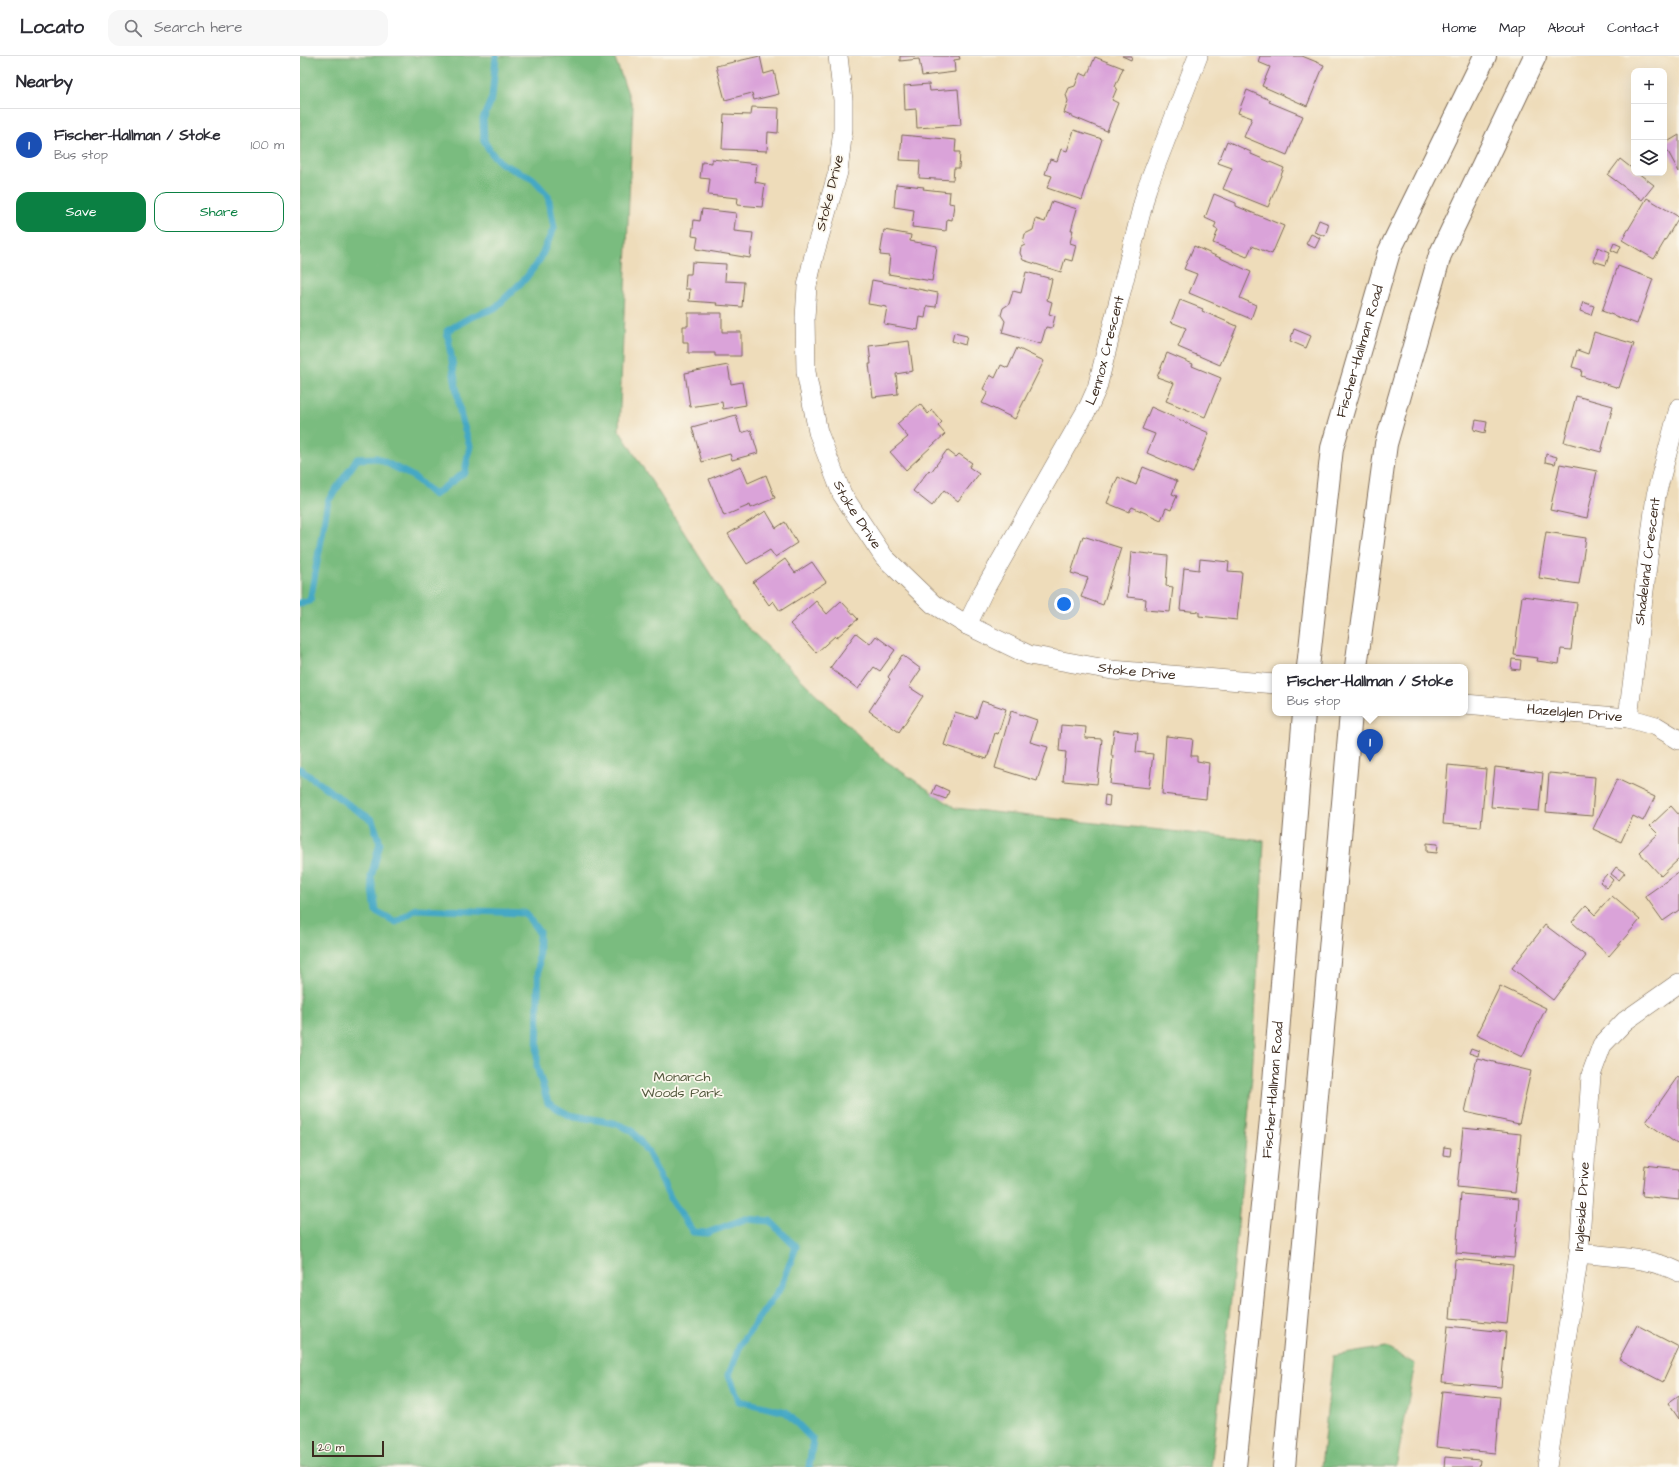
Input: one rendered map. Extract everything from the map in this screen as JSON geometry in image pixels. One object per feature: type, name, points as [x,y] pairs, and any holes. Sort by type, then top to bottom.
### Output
[{"type":"main road","name":"Fischer-Hallman Road","points":[[1308,664],[1332,448],[1382,275],[1389,252],[1485,56]]},
{"type":"main road","points":[[1356,664],[1386,444],[1438,262],[1443,248],[1535,56]]},
{"type":"main road","name":"Fischer-Hallman Road","points":[[1235,1467],[1271,1119],[1304,716]]},
{"type":"main road","points":[[1284,1467],[1351,716]]},
{"type":"street","name":"Stoke Drive","points":[[838,56],[843,100],[844,129],[838,172],[814,255],[807,286],[805,318],[806,372],[818,432],[842,494],[884,557],[933,604],[967,625],[1029,655],[1112,670],[1272,684]]},
{"type":"street","name":"Lennox Crescent","points":[[967,625],[983,592],[1089,406],[1097,388],[1147,188],[1198,56]]},
{"type":"street","name":"Shadeland Crescent","points":[[1628,718],[1656,495],[1679,408]]},
{"type":"street","name":"Hazelglen Drive","points":[[1468,704],[1628,718],[1656,726],[1679,740]]},
{"type":"street","name":"Ingleside Drive","points":[[1547,1467],[1579,1253],[1591,1075],[1602,1046],[1625,1021],[1679,983]]},
{"type":"street","points":[[1579,1253],[1641,1260],[1670,1267],[1679,1272]]},
{"type":"green space","name":"Monarch Woods Park","points":[[300,56],[614,56],[633,107],[619,430],[739,619],[883,759],[955,808],[1264,841],[1252,1076],[1230,1308],[1211,1467],[300,1467]]},
{"type":"green space","points":[[1386,1347],[1415,1364],[1396,1467],[1321,1467],[1333,1356]]},
{"type":"building","points":[[760,56],[764,74],[774,71],[779,94],[754,100],[752,93],[725,100],[716,66]]},
{"type":"building","points":[[900,56],[959,56],[960,59],[954,60],[955,72],[922,76],[919,59],[900,61]]},
{"type":"building","points":[[1122,56],[1132,56],[1131,60]]},
{"type":"building","points":[[1260,56],[1302,56],[1324,65],[1307,106],[1262,86],[1270,67],[1258,62]]},
{"type":"building","points":[[1095,57],[1123,68],[1115,87],[1117,88],[1112,100],[1118,103],[1107,131],[1064,113],[1068,101],[1066,95],[1069,88],[1075,86],[1080,73],[1087,76]]},
{"type":"building","points":[[929,84],[930,91],[958,89],[961,125],[917,128],[916,109],[905,110],[904,86]]},
{"type":"building","points":[[1247,90],[1270,100],[1269,102],[1303,116],[1287,155],[1244,137],[1252,118],[1238,113]]},
{"type":"building","points":[[752,107],[779,108],[778,133],[768,132],[767,151],[722,149],[724,114],[751,115]]},
{"type":"building","points":[[1074,130],[1102,139],[1082,200],[1047,188],[1052,176],[1045,174],[1050,159],[1057,161],[1061,149],[1067,151]]},
{"type":"building","points":[[902,135],[956,140],[955,152],[960,152],[959,168],[954,168],[953,180],[919,178],[920,161],[900,160]]},
{"type":"building","points":[[1679,135],[1679,172],[1667,150],[1667,142]]},
{"type":"building","points":[[1227,141],[1251,152],[1251,154],[1284,168],[1268,207],[1223,189],[1232,168],[1218,163]]},
{"type":"building","points":[[712,159],[757,164],[755,182],[765,184],[762,207],[737,205],[738,198],[708,195],[710,179],[700,178],[702,162],[712,163]]},
{"type":"building","points":[[1620,159],[1631,168],[1631,176],[1642,176],[1654,185],[1642,200],[1608,175]]},
{"type":"building","points":[[896,184],[950,192],[949,203],[954,204],[952,220],[947,219],[946,231],[912,227],[914,210],[894,207]]},
{"type":"building","points":[[1214,194],[1236,203],[1236,206],[1284,226],[1272,254],[1252,246],[1247,257],[1213,243],[1218,230],[1214,228],[1216,223],[1205,218]]},
{"type":"building","points":[[1647,198],[1679,217],[1654,259],[1622,240]]},
{"type":"building","points":[[1052,201],[1077,209],[1071,230],[1073,230],[1070,243],[1076,245],[1072,261],[1065,259],[1061,272],[1023,260],[1020,253],[1021,247],[1025,245],[1023,242],[1025,234],[1033,230],[1036,219],[1045,222]]},
{"type":"building","points":[[702,209],[736,213],[734,231],[753,233],[750,258],[696,249],[698,237],[692,236],[694,220],[700,221]]},
{"type":"building","points":[[1319,220],[1329,224],[1325,236],[1314,232]]},
{"type":"building","points":[[884,230],[911,235],[910,241],[937,246],[932,281],[888,274],[890,256],[880,255]]},
{"type":"building","points":[[1311,234],[1320,238],[1315,248],[1306,244]]},
{"type":"building","points":[[1614,243],[1621,246],[1618,253],[1611,250]]},
{"type":"building","points":[[1194,246],[1251,272],[1240,298],[1256,305],[1251,319],[1189,293],[1197,274],[1184,269]]},
{"type":"building","points":[[1598,247],[1610,252],[1606,265],[1593,261]]},
{"type":"building","points":[[692,262],[726,264],[725,281],[744,282],[742,307],[689,301],[690,289],[685,289],[686,274],[691,274]]},
{"type":"building","points":[[1618,266],[1653,279],[1637,324],[1602,311]]},
{"type":"building","points":[[1026,272],[1052,279],[1047,300],[1052,302],[1049,314],[1055,316],[1052,328],[1046,327],[1041,344],[1002,333],[1005,321],[1001,315],[1003,308],[1009,304],[1013,291],[1021,293]]},
{"type":"building","points":[[872,280],[938,293],[936,307],[927,306],[925,318],[920,317],[918,330],[884,324],[887,307],[868,304]]},
{"type":"building","points":[[1180,300],[1203,309],[1202,311],[1237,326],[1220,365],[1178,347],[1186,328],[1171,322]]},
{"type":"building","points":[[1583,302],[1594,306],[1591,315],[1580,311]]},
{"type":"building","points":[[688,313],[722,313],[722,332],[741,332],[741,356],[715,356],[715,353],[688,353],[688,342],[683,342],[683,326],[688,326]]},
{"type":"building","points":[[1294,329],[1311,336],[1306,348],[1290,341]]},
{"type":"building","points":[[1594,332],[1634,344],[1619,388],[1581,376],[1582,370],[1572,367],[1577,350],[1588,354]]},
{"type":"building","points":[[954,333],[967,336],[965,345],[952,341]]},
{"type":"building","points":[[909,341],[913,371],[896,374],[898,394],[873,397],[869,364],[871,364],[869,346]]},
{"type":"building","points":[[1017,348],[1044,361],[1015,419],[982,403],[988,392],[983,389],[990,375],[995,378],[1001,365],[1008,368]]},
{"type":"building","points":[[1167,353],[1193,364],[1192,366],[1221,378],[1205,417],[1166,401],[1174,383],[1157,377]]},
{"type":"building","points":[[728,365],[731,384],[742,382],[746,405],[723,409],[722,402],[690,407],[685,373]]},
{"type":"building","points":[[1576,396],[1613,406],[1601,452],[1564,442]]},
{"type":"building","points":[[920,404],[928,414],[932,410],[942,422],[938,426],[945,434],[906,470],[890,452],[908,437],[897,424]]},
{"type":"building","points":[[1151,407],[1209,433],[1193,473],[1147,453],[1155,434],[1142,429]]},
{"type":"building","points":[[736,415],[741,433],[751,430],[758,453],[732,460],[730,454],[702,462],[692,427]]},
{"type":"building","points":[[1476,420],[1487,422],[1485,433],[1474,430]]},
{"type":"building","points":[[947,450],[956,457],[959,454],[972,463],[969,467],[979,474],[958,501],[944,490],[932,506],[913,491],[929,470],[931,472]]},
{"type":"building","points":[[1546,454],[1557,457],[1555,464],[1545,462]]},
{"type":"building","points":[[1560,464],[1597,471],[1587,518],[1550,510]]},
{"type":"building","points":[[741,466],[748,483],[766,475],[775,498],[751,508],[750,505],[724,516],[709,479]]},
{"type":"building","points":[[1143,467],[1177,481],[1172,494],[1177,496],[1171,510],[1166,508],[1161,520],[1132,507],[1129,512],[1107,503],[1118,477],[1136,485]]},
{"type":"building","points":[[766,511],[776,528],[785,522],[797,543],[775,557],[770,550],[747,564],[728,534]]},
{"type":"building","points":[[1546,532],[1586,538],[1579,584],[1539,578]]},
{"type":"building","points":[[1083,536],[1121,548],[1103,605],[1081,597],[1088,578],[1071,573]]},
{"type":"building","points":[[1131,552],[1168,556],[1166,586],[1173,587],[1170,612],[1145,610],[1146,599],[1127,597]]},
{"type":"building","points":[[785,559],[795,573],[812,562],[826,582],[780,611],[773,601],[769,605],[753,582]]},
{"type":"building","points":[[1200,559],[1229,562],[1228,571],[1242,572],[1237,620],[1199,616],[1199,612],[1180,610],[1184,568],[1199,570]]},
{"type":"building","points":[[1522,596],[1577,603],[1571,650],[1561,649],[1559,664],[1537,661],[1538,658],[1514,655]]},
{"type":"building","points":[[816,601],[827,614],[841,601],[858,619],[836,638],[835,636],[816,653],[790,624]]},
{"type":"building","points":[[856,633],[870,644],[876,636],[895,650],[880,671],[874,667],[858,689],[830,668]]},
{"type":"building","points":[[902,655],[921,669],[909,687],[923,696],[899,732],[869,711],[890,679],[888,677]]},
{"type":"building","points":[[1512,659],[1521,660],[1520,670],[1511,669]]},
{"type":"building","points":[[982,701],[1006,709],[998,734],[995,733],[987,759],[944,745],[955,712],[976,718]]},
{"type":"building","points":[[1011,711],[1037,720],[1030,742],[1048,747],[1037,781],[995,768]]},
{"type":"building","points":[[1061,725],[1086,727],[1085,738],[1102,739],[1097,784],[1063,781],[1066,752],[1059,751]]},
{"type":"building","points":[[1114,730],[1138,733],[1136,752],[1153,754],[1149,788],[1110,784]]},
{"type":"building","points":[[1166,736],[1193,739],[1191,756],[1197,756],[1197,761],[1209,763],[1206,799],[1162,794]]},
{"type":"building","points":[[1448,765],[1486,769],[1481,827],[1443,824]]},
{"type":"building","points":[[1495,767],[1543,773],[1539,811],[1491,807]]},
{"type":"building","points":[[1549,773],[1595,777],[1592,816],[1546,812]]},
{"type":"building","points":[[1617,779],[1655,797],[1643,821],[1633,816],[1621,842],[1593,829]]},
{"type":"building","points":[[936,785],[949,791],[946,799],[932,794]]},
{"type":"building","points":[[1105,795],[1110,796],[1109,806],[1104,805]]},
{"type":"building","points":[[1671,806],[1679,815],[1679,859],[1661,876],[1639,852],[1658,834],[1650,826]]},
{"type":"building","points":[[1427,843],[1438,844],[1437,853],[1427,852]]},
{"type":"building","points":[[1616,867],[1625,873],[1619,880],[1611,874]]},
{"type":"building","points":[[1679,872],[1679,910],[1663,921],[1645,896]]},
{"type":"building","points":[[1607,874],[1613,880],[1607,888],[1600,882]]},
{"type":"building","points":[[1612,896],[1640,920],[1609,956],[1572,922],[1586,906],[1595,915]]},
{"type":"building","points":[[1545,925],[1586,956],[1553,1000],[1512,968]]},
{"type":"building","points":[[1500,986],[1546,1008],[1522,1057],[1476,1035]]},
{"type":"building","points":[[1471,1048],[1479,1051],[1478,1056],[1469,1053]]},
{"type":"building","points":[[1477,1058],[1531,1071],[1519,1124],[1465,1112]]},
{"type":"building","points":[[1678,1076],[1679,1142],[1677,1144],[1646,1122]]},
{"type":"building","points":[[1463,1128],[1521,1134],[1515,1193],[1457,1187]]},
{"type":"building","points":[[1444,1147],[1451,1148],[1450,1156],[1443,1155]]},
{"type":"building","points":[[1645,1165],[1679,1169],[1679,1200],[1642,1196]]},
{"type":"building","points":[[1461,1194],[1519,1199],[1514,1258],[1456,1253]]},
{"type":"building","points":[[1455,1259],[1513,1265],[1507,1324],[1450,1318]]},
{"type":"building","points":[[1637,1325],[1679,1347],[1663,1382],[1619,1359]]},
{"type":"building","points":[[1448,1326],[1506,1332],[1501,1387],[1442,1382]]},
{"type":"building","points":[[1442,1391],[1500,1397],[1495,1453],[1436,1447]]},
{"type":"building","points":[[1679,1395],[1679,1419],[1668,1403]]},
{"type":"building","points":[[1445,1457],[1480,1460],[1479,1467],[1444,1467]]},
{"type":"waterway","points":[[300,603],[310,601],[328,501],[357,459],[377,458],[414,477],[434,495],[465,472],[470,446],[461,417],[447,331],[471,317],[495,308],[526,278],[540,259],[554,228],[548,196],[533,179],[502,164],[492,154],[484,141],[483,119],[492,98],[496,56]]},
{"type":"waterway","points":[[300,769],[372,820],[380,843],[371,877],[376,911],[396,922],[416,909],[525,913],[539,932],[537,1067],[548,1103],[569,1115],[614,1123],[631,1130],[648,1152],[671,1199],[693,1232],[707,1233],[745,1219],[770,1221],[796,1247],[781,1287],[740,1345],[729,1375],[739,1401],[786,1412],[813,1440],[809,1467]]},
{"type":"place","name":"Fischer-Hallman / Stoke","points":[[1370,762]]}]
